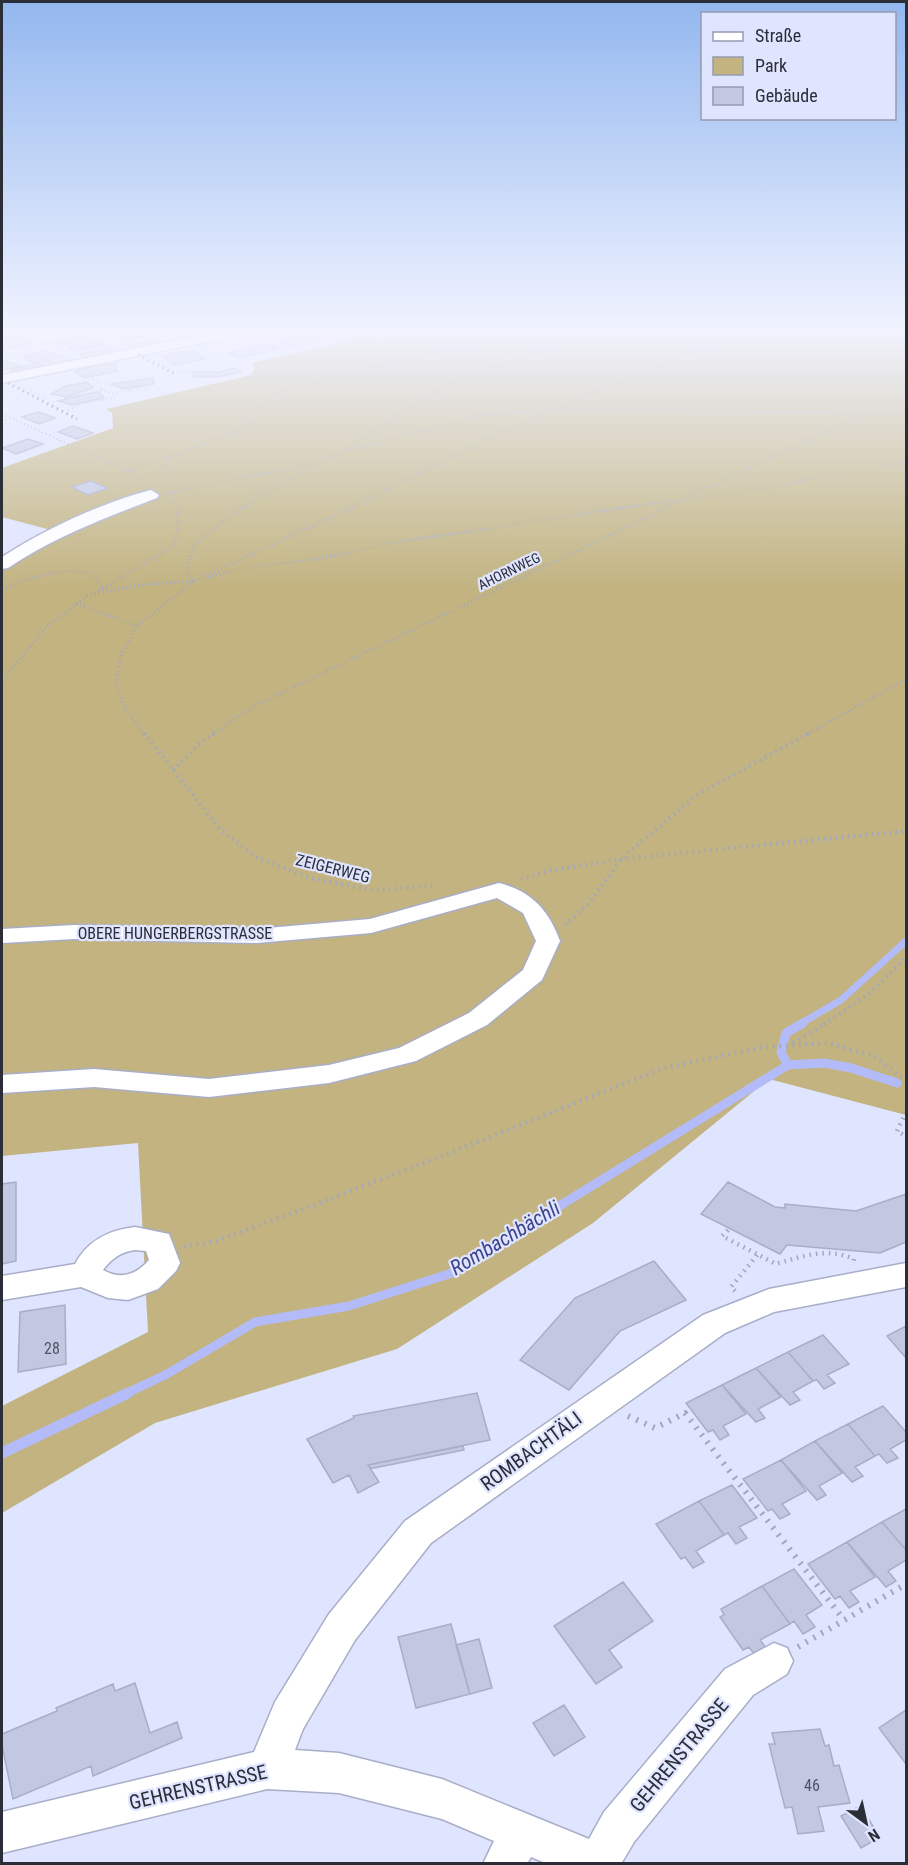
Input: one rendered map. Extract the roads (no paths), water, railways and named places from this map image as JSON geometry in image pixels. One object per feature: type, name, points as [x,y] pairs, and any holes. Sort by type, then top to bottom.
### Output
[{"type":"street","points":[[2,564],[31,543],[151,495]]},
{"type":"street","name":"OBERE HUNGERBERGSTRASSE","points":[[2,936],[74,932],[256,936],[371,926],[499,890],[524,902],[541,918],[548,941],[533,974],[478,1019],[407,1055],[329,1074],[209,1088],[94,1078],[2,1084]]},
{"type":"street","points":[[2,1288],[85,1274],[100,1284],[117,1288],[136,1286],[152,1278],[165,1263],[163,1251],[158,1242],[136,1238],[122,1239],[100,1253],[85,1274]]},
{"type":"street","name":"ROMBACHTÄLI","points":[[267,1769],[289,1716],[342,1627],[418,1532],[597,1404],[714,1324],[769,1301],[833,1287],[906,1275]]},
{"type":"street","name":"GEHRENSTRASSE","points":[[2,1833],[267,1769],[339,1773],[442,1799],[513,1847],[598,1863],[619,1827],[739,1682],[774,1661]]},
{"type":"waterway","points":[[800,1024],[841,1000],[906,941]]},
{"type":"waterway","points":[[788,1065],[781,1052],[786,1033],[803,1023]]},
{"type":"waterway","name":"Rombachbächli","points":[[788,1065],[824,1063],[851,1068],[897,1083]]},
{"type":"waterway","name":"Rombachbächli","points":[[125,1394],[167,1374],[255,1322],[349,1306],[449,1274],[788,1065]]},
{"type":"waterway","name":"Rombachbächli","points":[[2,1453],[128,1393]]},
{"type":"railway","points":[[69,415],[77,419]]}]
